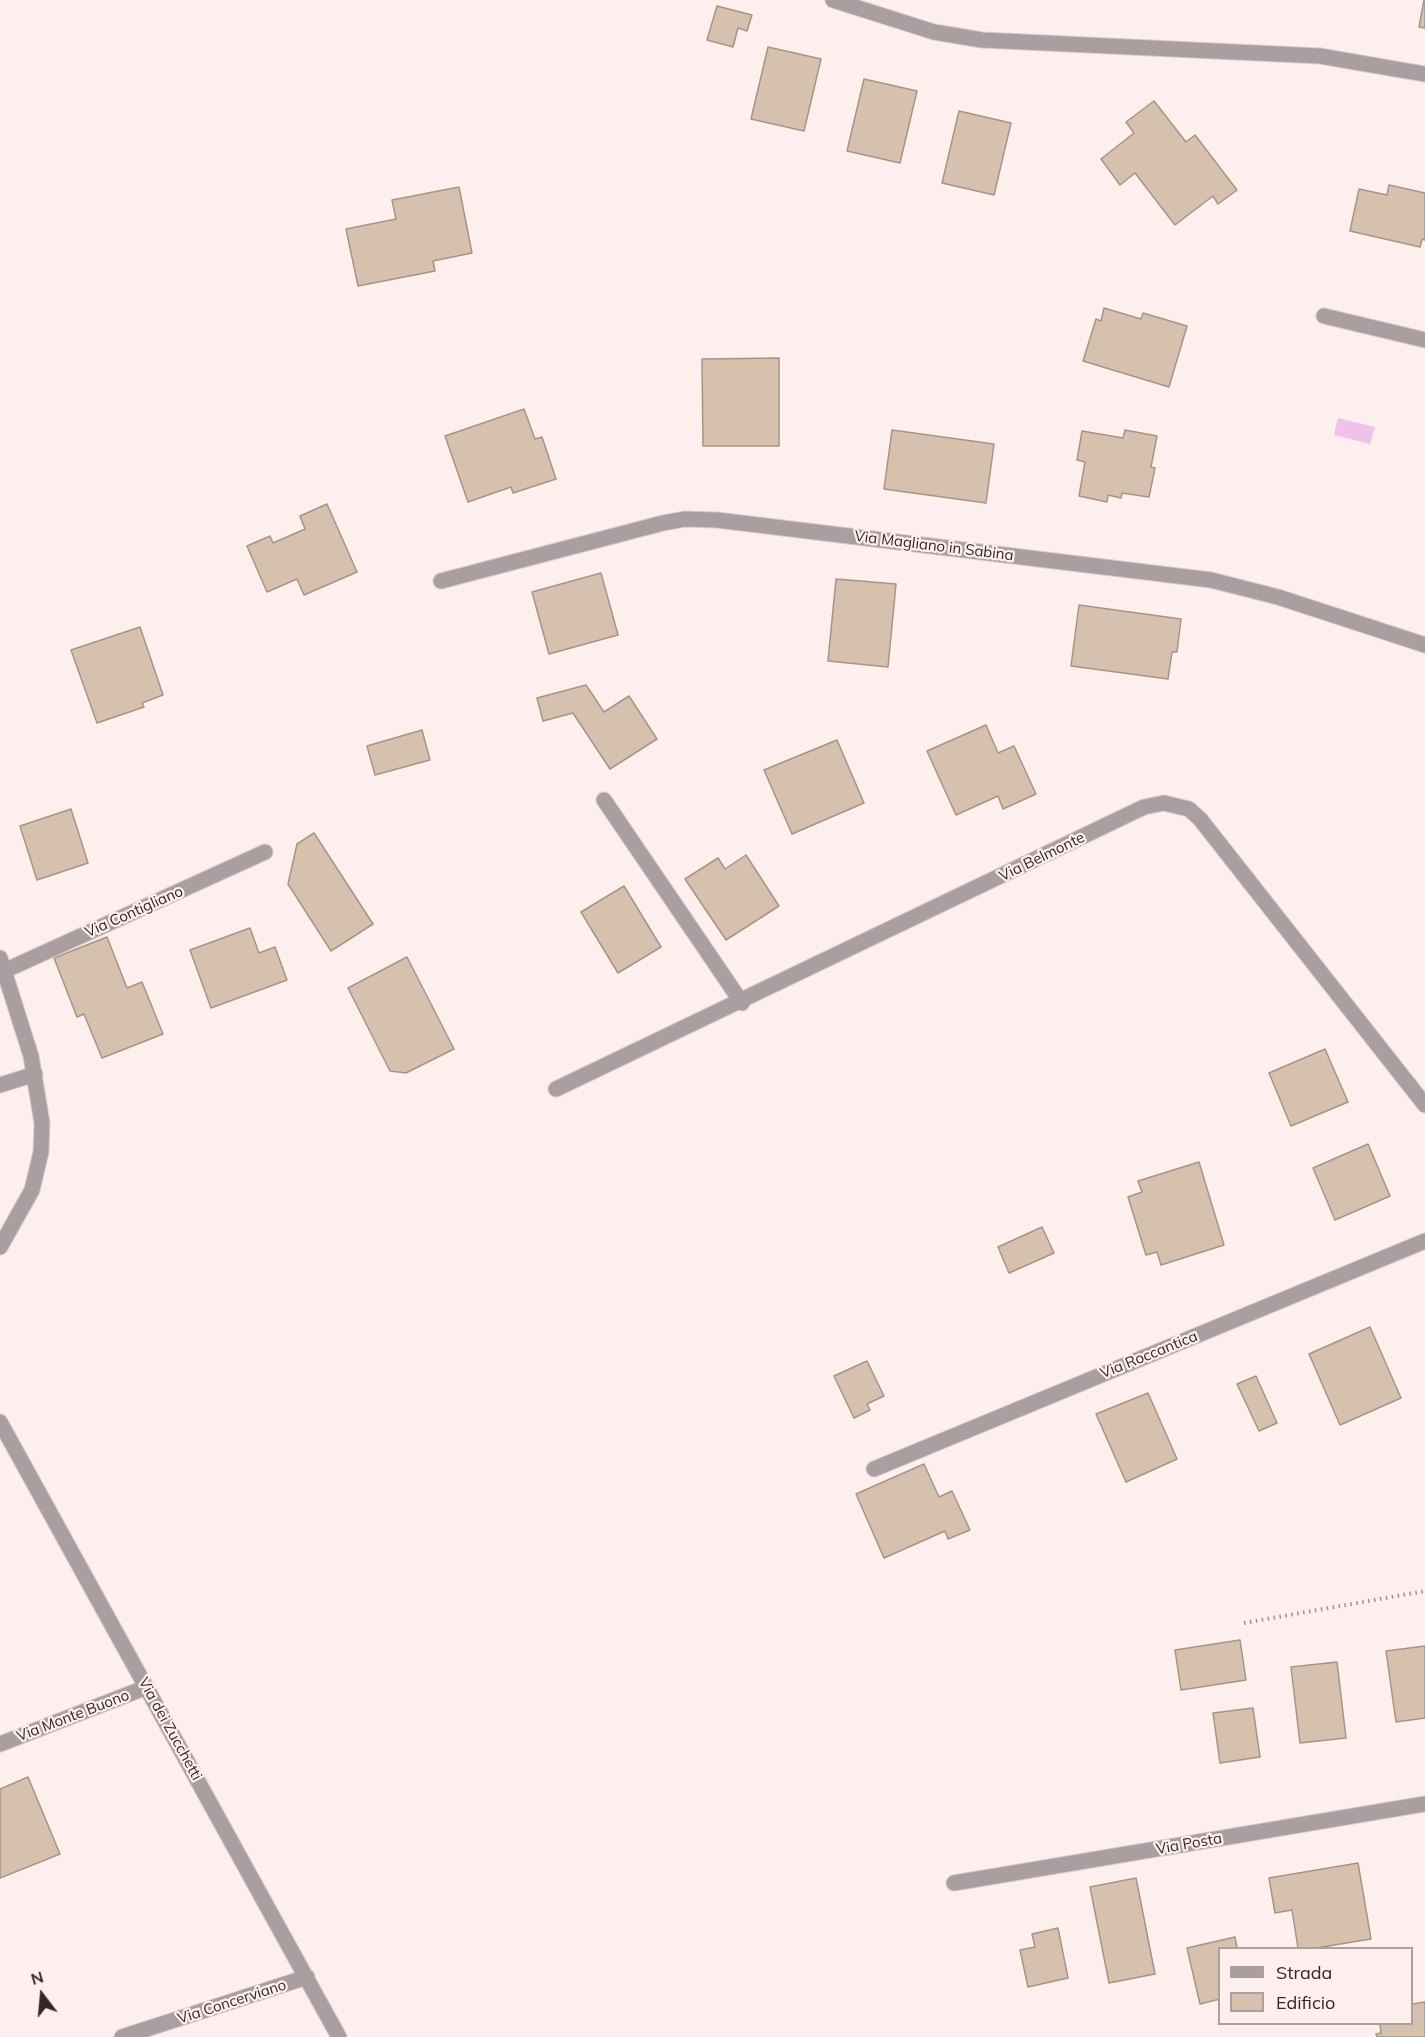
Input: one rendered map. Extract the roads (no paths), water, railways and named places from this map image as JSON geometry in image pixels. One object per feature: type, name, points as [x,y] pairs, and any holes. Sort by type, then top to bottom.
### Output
[{"type":"street","points":[[833,0],[927,30],[974,39],[1009,43],[1320,56],[1425,74]]},
{"type":"street","points":[[1324,316],[1425,340]]},
{"type":"street","name":"Via Magliano in Sabina","points":[[441,581],[663,523],[717,520],[1211,580],[1262,591],[1425,645]]},
{"type":"street","points":[[604,800],[742,1003]]},
{"type":"street","name":"Via Belmonte","points":[[556,1089],[742,1003],[1156,803],[1172,804],[1189,809],[1200,819],[1425,1105]]},
{"type":"street","name":"Via Contigliano","points":[[2,965],[265,852]]},
{"type":"street","points":[[0,1247],[26,1203],[39,1166],[42,1123],[35,1074],[2,965]]},
{"type":"street","points":[[0,1085],[35,1074]]},
{"type":"street","name":"Via Roccantica","points":[[874,1469],[1425,1241]]},
{"type":"street","name":"Via dei Zucchetti","points":[[0,1422],[339,2037]]},
{"type":"street","name":"Via Monte Buono","points":[[0,1744],[147,1687]]},
{"type":"street","name":"Via Posta","points":[[954,1883],[1425,1804]]},
{"type":"street","name":"Via Concerviano","points":[[122,2037],[307,1977]]}]
